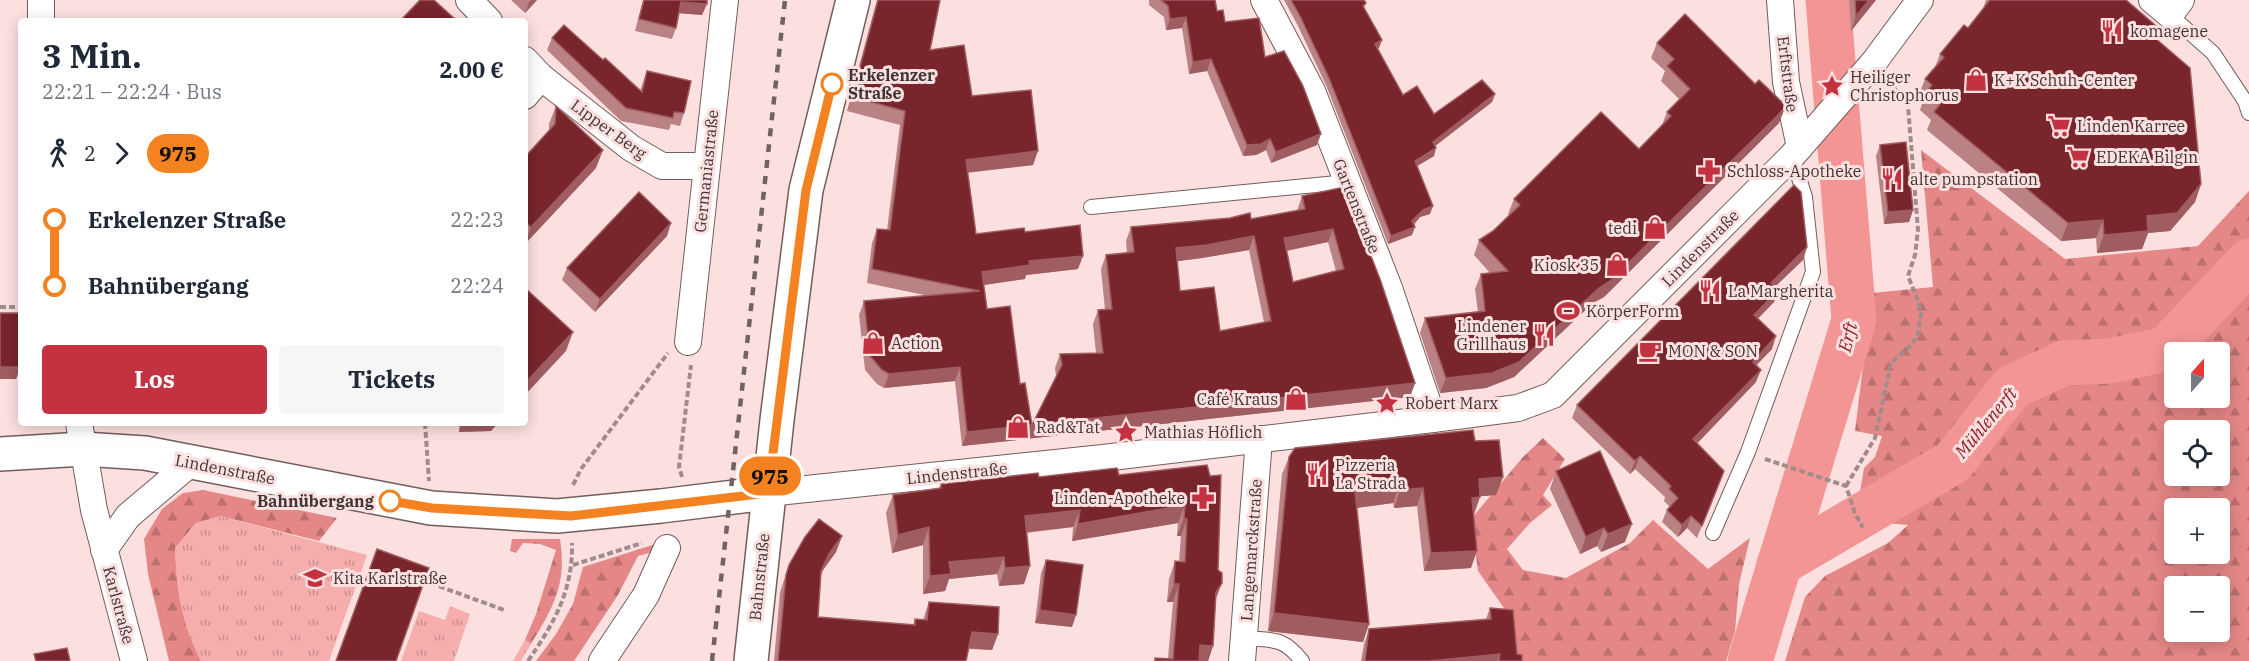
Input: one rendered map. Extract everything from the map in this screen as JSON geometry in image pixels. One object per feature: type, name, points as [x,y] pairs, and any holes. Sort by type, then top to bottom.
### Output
[{"type":"street","points":[[41,0],[41,18]]},
{"type":"street","points":[[469,0],[486,18]]},
{"type":"street","name":"Germaniastraße","points":[[688,342],[725,0]]},
{"type":"street","name":"Bahnstraße","points":[[751,661],[768,493],[806,190],[853,0]]},
{"type":"street","name":"Gartenstraße","points":[[1264,0],[1312,91],[1389,288],[1433,419]]},
{"type":"street","name":"Erftstraße","points":[[1780,0],[1786,82],[1800,147]]},
{"type":"street","points":[[1874,62],[1920,0]]},
{"type":"street","name":"Lindenstraße","points":[[0,454],[81,436],[146,453],[432,508],[571,516],[1079,460],[1518,408],[1553,395],[1800,147],[1874,62]]},
{"type":"street","name":"Lipper Berg","points":[[530,78],[631,148],[662,166],[706,166]]},
{"type":"street","name":"Karlstraße","points":[[81,436],[91,497],[134,661]]},
{"type":"street","name":"Langemarckstraße","points":[[1243,650],[1259,439]]},
{"type":"street","name":"Karlstraße","points":[[104,550],[128,516],[192,462]]},
{"type":"street","points":[[602,661],[646,595],[658,544]]},
{"type":"lane","points":[[2168,5],[2213,53],[2245,101],[2249,113]]},
{"type":"lane","points":[[1713,533],[1748,452],[1813,272],[1800,147]]},
{"type":"lane","points":[[1091,207],[1347,182]]},
{"type":"lane","points":[[1243,650],[1281,641],[1288,644],[1302,661]]},
{"type":"path","points":[[1863,528],[1846,486],[1875,438],[1891,363],[1910,347],[1918,336],[1921,313],[1908,276],[1915,255],[1918,230],[1908,106],[1874,62]]},
{"type":"path","points":[[0,307],[18,307]]},
{"type":"path","points":[[528,661],[554,622],[573,565],[571,489],[581,469],[668,353],[688,342],[692,360],[679,467],[688,503]]},
{"type":"path","points":[[425,426],[432,508]]},
{"type":"path","points":[[1777,464],[1846,486]]},
{"type":"path","points":[[573,565],[658,544]]},
{"type":"path","points":[[421,580],[504,610]]},
{"type":"green space","points":[[1921,150],[2065,259],[2198,246],[2249,191],[2249,661],[1785,661],[1805,597],[1825,576],[1888,543],[1908,525],[1874,522],[1860,492],[1864,468],[1875,457],[1882,436],[1855,431],[1872,293],[1933,287]]},
{"type":"green space","points":[[1543,438],[1565,459],[1543,495],[1552,505],[1530,523],[1507,549],[1523,570],[1566,578],[1630,543],[1653,520],[1708,569],[1750,538],[1739,584],[1735,631],[1726,661],[1516,661],[1506,611],[1478,571],[1471,519],[1523,457]]},
{"type":"green space","points":[[203,490],[337,518],[319,541],[220,516],[196,523],[175,548],[181,606],[201,661],[169,661],[148,574],[144,539],[162,509],[183,493]]},
{"type":"green space","points":[[220,516],[367,555],[329,661],[201,661],[181,606],[175,548],[196,523]]},
{"type":"green space","points":[[512,539],[560,539],[562,569],[557,594],[531,644],[525,640],[536,614],[556,550],[540,544],[523,543],[516,553],[510,551]]},
{"type":"green space","points":[[665,541],[667,548],[638,556],[618,595],[574,661],[536,661],[556,634],[573,604],[583,567]]},
{"type":"green space","points":[[450,606],[470,614],[454,661],[401,661],[419,611],[445,620]]},
{"type":"green space","points":[[525,640],[531,644],[521,661],[513,661]]},
{"type":"building","points":[[420,0],[434,0],[454,18],[403,18]]},
{"type":"building","points":[[644,0],[707,0],[707,4],[681,2],[676,28],[639,19]]},
{"type":"building","points":[[878,0],[940,0],[930,50],[964,45],[972,96],[1031,90],[1038,151],[966,160],[976,234],[1024,228],[1025,232],[1080,225],[1083,256],[1029,261],[1030,265],[982,272],[987,309],[1010,306],[1020,384],[1025,383],[1032,425],[967,432],[960,367],[889,374],[882,370],[870,356],[864,301],[980,291],[872,269],[877,229],[890,230],[905,111],[852,97]]},
{"type":"building","points":[[1161,0],[1215,0],[1217,11],[1223,10],[1225,22],[1259,18],[1265,57],[1284,51],[1303,86],[1321,134],[1276,152],[1270,139],[1261,144],[1247,145],[1211,59],[1193,62],[1186,17],[1170,19],[1168,6]]},
{"type":"building","points":[[1291,0],[1364,0],[1366,3],[1363,6],[1382,40],[1375,44],[1403,95],[1417,86],[1434,114],[1482,80],[1495,94],[1433,142],[1436,148],[1415,161],[1433,206],[1423,210],[1412,221],[1415,227],[1391,236],[1329,78]]},
{"type":"building","points":[[1855,0],[1869,0],[1856,16]]},
{"type":"building","name":"Linden Karree","points":[[1990,0],[2126,0],[2161,30],[2155,38],[2190,68],[2201,184],[2177,213],[2147,216],[2148,231],[2104,235],[2103,220],[2068,223],[1934,112],[1940,104],[1926,92],[1932,85],[1925,79],[1944,57],[1940,54],[1964,25],[1968,28]]},
{"type":"building","points":[[1685,14],[1755,84],[1759,80],[1784,104],[1785,108],[1609,282],[1599,288],[1519,362],[1492,373],[1446,378],[1425,318],[1485,311],[1481,274],[1508,271],[1479,240],[1493,231],[1520,205],[1514,199],[1601,112],[1639,149],[1671,116],[1667,112],[1690,89],[1667,66],[1674,59],[1657,43]]},
{"type":"building","points":[[564,25],[642,92],[647,71],[691,81],[684,113],[674,112],[673,118],[626,108],[552,38]]},
{"type":"building","points":[[556,106],[603,150],[531,227],[528,224],[528,154],[555,124]]},
{"type":"building","points":[[1906,142],[1913,210],[1888,212],[1880,145]]},
{"type":"building","points":[[1794,185],[1801,192],[1807,247],[1771,283],[1778,290],[1754,315],[1776,336],[1753,362],[1761,370],[1693,439],[1724,471],[1702,526],[1691,516],[1682,525],[1667,510],[1678,498],[1669,489],[1671,486],[1640,456],[1635,461],[1577,405]]},
{"type":"building","points":[[1344,187],[1380,279],[1415,383],[1032,425],[1062,365],[1060,354],[1103,353],[1098,310],[1112,309],[1106,255],[1134,252],[1131,227],[1230,218],[1250,213],[1251,219],[1305,209],[1302,196]],"holes":[[[1333,229],[1344,269],[1293,282],[1284,238]],[[1254,236],[1271,321],[1220,331],[1214,287],[1180,291],[1176,248]]]},
{"type":"building","points":[[639,192],[671,223],[600,299],[567,268]]},
{"type":"building","points":[[528,291],[573,332],[528,380]]},
{"type":"building","points":[[0,313],[18,313],[18,367],[0,367]]},
{"type":"building","points":[[1473,430],[1475,441],[1499,440],[1503,477],[1479,479],[1480,497],[1472,498],[1477,551],[1431,553],[1423,488],[1400,490],[1399,486],[1355,491],[1369,624],[1274,613],[1289,457],[1295,448]]},
{"type":"building","points":[[1600,451],[1632,524],[1608,534],[1604,528],[1586,537],[1556,471]]},
{"type":"building","points":[[1207,465],[1210,476],[1221,475],[1218,570],[1222,573],[1222,583],[1216,592],[1213,646],[1200,645],[1199,661],[1155,661],[1155,658],[1173,659],[1179,584],[1174,584],[1175,561],[1185,562],[1187,519],[1184,518],[1185,505],[1078,524],[1080,510],[1025,516],[1030,566],[1005,568],[1004,557],[949,562],[951,574],[930,576],[929,527],[898,535],[893,495],[941,488],[941,484],[1038,473],[1039,477],[1117,468],[1119,475]]},
{"type":"building","points":[[819,519],[842,536],[829,554],[821,571],[818,617],[915,625],[915,619],[927,620],[929,602],[999,607],[998,634],[972,632],[966,661],[778,661],[786,575],[805,537]]},
{"type":"building","points":[[377,549],[429,568],[396,661],[336,661]]},
{"type":"building","points":[[1046,560],[1083,565],[1076,615],[1040,610]]},
{"type":"building","points":[[1490,608],[1513,610],[1517,654],[1522,655],[1522,661],[1499,661],[1500,654],[1429,661],[1365,661],[1369,629],[1491,619]]},
{"type":"building","points":[[67,648],[70,661],[36,661],[34,654]]},
{"type":"waterway","name":"Erft","points":[[1750,661],[1854,320],[1828,0]]},
{"type":"waterway","name":"Mühlenerft","points":[[1779,564],[1953,462],[2012,387],[2064,363],[2109,361],[2166,349],[2249,261]]},
{"type":"railway","points":[[712,661],[785,0]]},
{"type":"bus line","name":"975","points":[[390,501],[432,508],[571,516],[768,493],[806,190],[832,84]]},
{"type":"place","name":"komagene","points":[[2112,31]]},
{"type":"place","name":"K+K Schuh-Center","points":[[1976,80]]},
{"type":"place","name":"Erkelenzer Straße","points":[[832,84]]},
{"type":"place","name":"Heiliger Christophorus","points":[[1832,86]]},
{"type":"place","name":"Linden Karree","points":[[2059,126]]},
{"type":"place","name":"EDEKA Bilgin","points":[[2078,157]]},
{"type":"place","name":"Schloss-Apotheke","points":[[1709,171]]},
{"type":"place","name":"alte pumpstation","points":[[1892,179]]},
{"type":"place","name":"tedi","points":[[1655,228]]},
{"type":"place","name":"Kiosk 35","points":[[1617,265]]},
{"type":"place","name":"La Margherita","points":[[1710,291]]},
{"type":"place","name":"KörperForm","points":[[1568,311]]},
{"type":"place","name":"Lindener Grillhaus","points":[[1544,335]]},
{"type":"place","name":"Action","points":[[873,343]]},
{"type":"place","name":"MON & SON","points":[[1650,351]]},
{"type":"place","name":"Café Kraus","points":[[1296,399]]},
{"type":"place","name":"Robert Marx","points":[[1387,403]]},
{"type":"place","name":"Rad&Tat","points":[[1018,427]]},
{"type":"place","name":"Mathias Höflich","points":[[1126,432]]},
{"type":"place","name":"Pizzeria La Strada","points":[[1317,474]]},
{"type":"place","name":"Linden-Apotheke","points":[[1203,498]]},
{"type":"place","name":"Bahnübergang","points":[[390,501]]},
{"type":"place","name":"Kita Karlstraße","points":[[315,578]]}]
